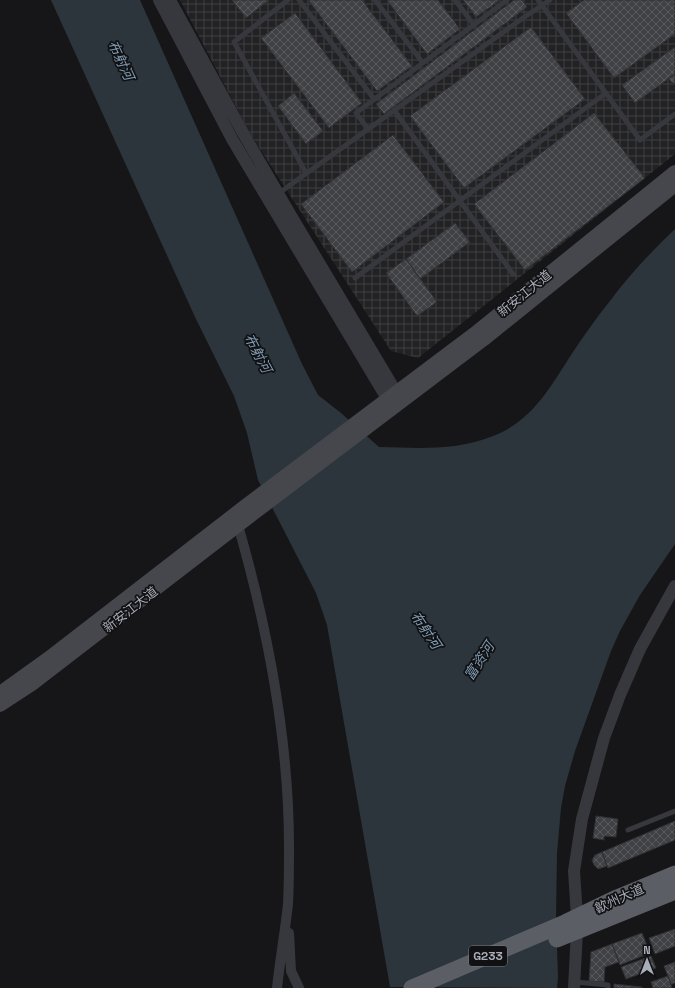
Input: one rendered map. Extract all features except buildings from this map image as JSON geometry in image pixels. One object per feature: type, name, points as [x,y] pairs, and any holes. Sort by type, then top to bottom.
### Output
[{"type":"highway","name":"歙州大道","points":[[572,926],[675,874]]},
{"type":"highway","name":"歙州大道","points":[[572,926],[675,891]]},
{"type":"highway","name":"G233","points":[[412,988],[572,926]]},
{"type":"highway","name":"G233","points":[[440,988],[572,926]]},
{"type":"main road","name":"新安江大道","points":[[395,400],[675,172]]},
{"type":"main road","name":"新安江大道","points":[[0,693],[255,506],[374,415],[484,339],[675,185]]},
{"type":"main road","name":"新安江大道","points":[[0,705],[32,684],[238,526],[255,506]]},
{"type":"street","points":[[159,0],[232,139],[395,400]]},
{"type":"street","points":[[170,0],[243,133],[395,400]]},
{"type":"street","points":[[238,526],[261,614],[279,712],[288,806],[288,903],[290,964],[293,978],[298,988]]},
{"type":"street","points":[[574,985],[572,926],[574,871],[582,820],[604,738],[620,695],[640,649],[675,586]]},
{"type":"street","points":[[277,988],[288,903]]},
{"type":"lane","points":[[288,0],[234,42],[306,173]]},
{"type":"lane","points":[[300,0],[374,99]]},
{"type":"lane","points":[[375,0],[422,63]]},
{"type":"lane","points":[[455,0],[474,25]]},
{"type":"lane","points":[[368,129],[356,113],[507,0]]},
{"type":"lane","points":[[538,0],[640,140],[674,115]]},
{"type":"lane","points":[[278,194],[550,0]]},
{"type":"lane","points":[[355,278],[606,93]]},
{"type":"lane","points":[[394,110],[513,274]]},
{"type":"lane","points":[[628,830],[675,811]]},
{"type":"lane","points":[[574,985],[608,985],[608,988]]},
{"type":"shaded area","points":[[180,0],[675,0],[675,154],[418,358],[391,351],[249,132]]},
{"type":"water","points":[[51,0],[140,0],[302,364],[318,395],[341,413],[379,447],[437,448],[465,444],[493,436],[507,430],[519,422],[547,392],[590,328],[625,282],[675,229],[675,544],[640,595],[620,631],[611,651],[575,751],[565,786],[561,808],[557,853],[557,988],[390,987],[327,625],[316,593],[258,480],[247,433],[234,396],[195,317]]},
{"type":"water label","name":"布射河","points":[[121,60]]},
{"type":"water label","name":"布射河","points":[[258,353]]},
{"type":"water label","name":"布射河","points":[[426,630]]},
{"type":"water label","name":"富资河","points":[[479,661]]}]
